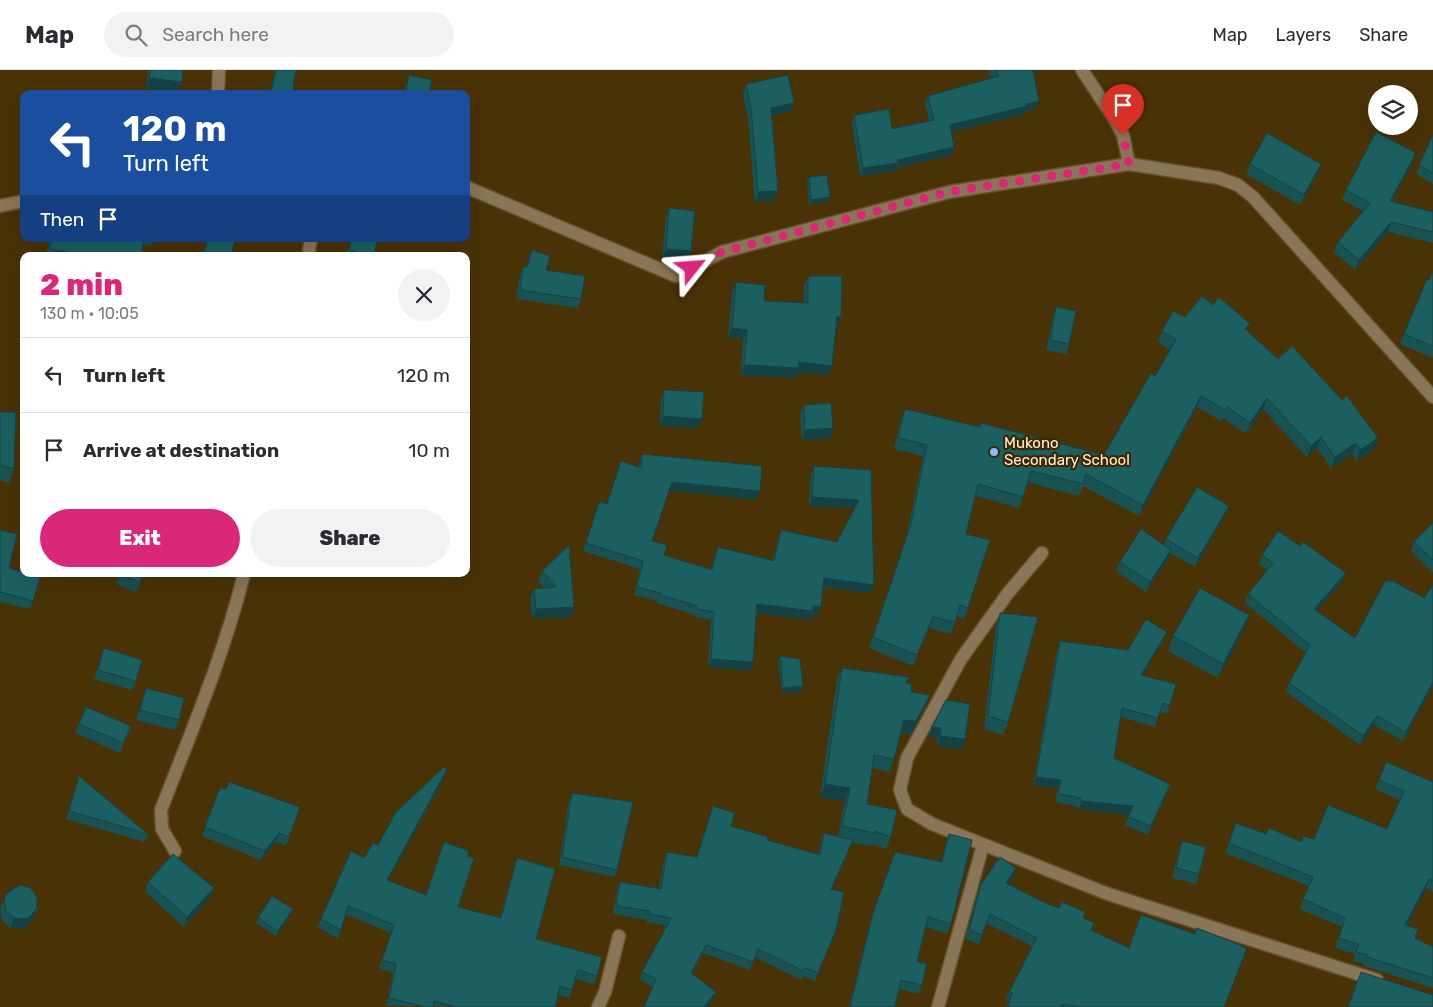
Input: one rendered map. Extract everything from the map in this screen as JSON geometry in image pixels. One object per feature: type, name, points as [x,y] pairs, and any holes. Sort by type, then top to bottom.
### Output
[{"type":"street","points":[[218,90],[219,70]]},
{"type":"street","points":[[1082,70],[1123,135],[1129,164]]},
{"type":"street","points":[[470,188],[676,276],[722,252],[948,192],[1129,164],[1219,178],[1238,185],[1253,197],[1433,397]]},
{"type":"street","points":[[0,206],[20,202]]},
{"type":"street","points":[[1042,553],[1008,593],[961,659],[907,758],[900,790],[907,809],[932,824],[1108,894],[1386,982]]},
{"type":"street","points":[[175,851],[162,829],[161,810],[233,622],[243,577]]},
{"type":"street","points":[[938,1007],[983,845]]},
{"type":"street","points":[[598,1007],[605,992],[618,936]]},
{"type":"building","points":[[150,70],[183,70],[182,82],[149,78]]},
{"type":"building","points":[[276,70],[296,70],[293,90],[272,90]]},
{"type":"building","points":[[996,70],[1033,70],[1039,101],[1026,104],[1027,106],[950,125],[954,147],[897,160],[898,163],[863,168],[854,115],[889,109],[892,129],[934,120],[928,96],[999,76]]},
{"type":"building","points":[[409,75],[432,80],[430,90],[406,90]]},
{"type":"building","points":[[788,75],[794,103],[771,108],[778,191],[758,192],[751,108],[746,84]]},
{"type":"building","points":[[1267,133],[1321,164],[1304,195],[1250,164]]},
{"type":"building","points":[[1374,135],[1382,135],[1416,153],[1390,201],[1433,212],[1433,232],[1391,222],[1359,260],[1338,242],[1370,203],[1346,190]]},
{"type":"building","points":[[1433,135],[1433,173],[1419,165]]},
{"type":"building","points":[[827,175],[830,197],[811,200],[809,177]]},
{"type":"building","points":[[669,208],[695,211],[691,251],[666,249]]},
{"type":"building","points":[[50,242],[143,242],[142,252],[68,252],[49,249]]},
{"type":"building","points":[[207,242],[234,242],[232,252],[204,252]]},
{"type":"building","points":[[351,242],[377,242],[374,252],[349,250]]},
{"type":"building","points":[[532,250],[550,256],[546,270],[585,276],[581,299],[520,290],[523,267],[527,267]]},
{"type":"building","points":[[1433,272],[1433,346],[1404,334],[1427,279],[1429,280]]},
{"type":"building","points":[[808,276],[842,276],[841,317],[837,317],[832,366],[799,362],[799,368],[744,365],[747,330],[732,328],[736,282],[765,285],[764,301],[808,303]]},
{"type":"building","points":[[1202,296],[1213,305],[1219,297],[1250,324],[1245,329],[1278,359],[1292,346],[1342,400],[1347,396],[1378,438],[1360,450],[1356,443],[1335,457],[1321,437],[1311,446],[1267,398],[1250,423],[1227,407],[1225,410],[1201,396],[1143,505],[1086,474],[1083,484],[1031,471],[1023,497],[978,484],[966,534],[990,540],[968,608],[960,605],[955,622],[933,617],[917,655],[873,637],[911,524],[927,445],[898,438],[905,409],[980,427],[981,423],[1104,455],[1151,373],[1155,376],[1176,340],[1162,331],[1173,311],[1185,317]]},
{"type":"building","points":[[1056,307],[1076,311],[1069,344],[1050,340]]},
{"type":"building","points":[[664,390],[704,392],[702,419],[663,416]]},
{"type":"building","points":[[831,403],[833,428],[805,430],[804,405]]},
{"type":"building","points":[[0,412],[16,412],[14,469],[0,465]]},
{"type":"building","points":[[642,454],[762,466],[760,491],[672,482],[652,541],[667,545],[664,555],[712,570],[718,547],[774,561],[781,530],[837,542],[859,500],[812,497],[814,466],[871,470],[874,585],[824,578],[821,607],[813,606],[813,611],[757,604],[753,662],[711,659],[714,612],[698,609],[698,606],[637,587],[643,561],[586,543],[599,502],[607,504],[621,461],[641,468]]},
{"type":"building","points":[[1197,487],[1229,506],[1198,558],[1166,539]]},
{"type":"building","points":[[1433,523],[1433,560],[1414,542]]},
{"type":"building","points":[[1141,529],[1171,550],[1150,582],[1120,562]]},
{"type":"building","points":[[0,530],[17,534],[9,568],[20,572],[20,577],[40,578],[33,601],[0,592]]},
{"type":"building","points":[[1278,531],[1300,546],[1303,542],[1346,573],[1314,609],[1355,638],[1385,581],[1393,581],[1424,598],[1433,585],[1433,682],[1406,732],[1377,716],[1363,736],[1289,683],[1310,645],[1248,594],[1273,563],[1262,555]]},
{"type":"building","points":[[569,545],[574,607],[536,609],[534,589],[556,587],[542,571]]},
{"type":"building","points":[[128,577],[142,577],[140,582]]},
{"type":"building","points":[[1200,588],[1249,615],[1223,664],[1173,636]]},
{"type":"building","points":[[1000,613],[1038,617],[1008,722],[988,716]]},
{"type":"building","points":[[1146,619],[1167,632],[1141,675],[1176,684],[1170,705],[1163,703],[1158,718],[1122,708],[1114,758],[1170,784],[1151,826],[1128,817],[1133,806],[1082,801],[1082,798],[1058,794],[1061,780],[1036,777],[1060,641],[1128,650]]},
{"type":"building","points":[[104,648],[142,660],[136,681],[98,670]]},
{"type":"building","points":[[780,656],[800,659],[803,686],[783,688]]},
{"type":"building","points":[[842,668],[909,677],[906,683],[912,684],[911,692],[930,695],[916,721],[904,720],[894,759],[874,755],[867,804],[897,810],[891,837],[875,831],[874,833],[842,826],[850,788],[825,784]]},
{"type":"building","points":[[146,688],[184,698],[179,720],[140,710]]},
{"type":"building","points":[[946,700],[970,704],[965,739],[940,736],[941,728],[932,727]]},
{"type":"building","points":[[86,707],[131,726],[123,743],[79,724]]},
{"type":"building","points":[[1386,762],[1433,782],[1433,881],[1429,879],[1405,925],[1418,929],[1415,938],[1433,947],[1433,978],[1356,952],[1359,944],[1339,938],[1345,918],[1303,899],[1313,877],[1229,843],[1236,823],[1266,834],[1269,828],[1302,842],[1303,836],[1314,839],[1328,805],[1387,829],[1404,791],[1379,780]]},
{"type":"building","points":[[444,767],[447,769],[387,880],[426,895],[444,842],[469,851],[467,856],[474,858],[458,907],[501,918],[517,858],[555,869],[536,939],[602,957],[597,976],[578,970],[572,990],[560,986],[555,1007],[457,1007],[434,1001],[433,1007],[425,1007],[389,998],[396,964],[382,960],[394,925],[348,906],[341,930],[321,919],[351,851],[364,858],[373,843],[378,845],[396,812]]},
{"type":"building","points":[[79,776],[148,834],[69,811]]},
{"type":"building","points":[[229,782],[300,807],[289,837],[279,833],[265,851],[205,827],[220,788],[226,789]]},
{"type":"building","points":[[572,793],[633,802],[617,870],[562,857]]},
{"type":"building","points":[[713,806],[735,813],[731,826],[768,837],[767,840],[820,855],[824,833],[853,840],[831,889],[844,892],[836,930],[818,973],[805,968],[804,971],[758,949],[753,962],[706,945],[691,973],[716,992],[704,1007],[644,1007],[656,979],[642,972],[671,918],[649,914],[650,911],[616,906],[620,882],[661,889],[667,852],[697,857]]},
{"type":"building","points":[[949,834],[972,840],[951,924],[928,917],[917,962],[927,964],[922,985],[901,980],[895,1007],[850,1007],[874,910],[895,852],[942,862]]},
{"type":"building","points":[[1182,841],[1206,847],[1199,874],[1176,868]]},
{"type":"building","points":[[173,854],[214,888],[187,917],[148,882]]},
{"type":"building","points":[[1000,857],[1016,868],[1006,883],[1059,908],[1062,902],[1085,912],[1083,918],[1094,923],[1091,930],[1129,948],[1141,915],[1195,934],[1197,928],[1247,948],[1224,1007],[1079,1007],[1062,1004],[1062,1007],[1008,1007],[1012,992],[1009,992],[1037,938],[990,914],[982,935],[969,930],[981,884]]},
{"type":"building","points":[[20,885],[31,888],[37,897],[37,908],[30,917],[25,919],[14,918],[6,911],[4,900],[6,894]]},
{"type":"building","points":[[272,896],[293,909],[278,931],[258,918]]},
{"type":"building","points":[[1361,972],[1433,995],[1433,1007],[1348,1007]]},
{"type":"place","name":"Mukono Secondary School","points":[[994,452]]},
{"type":"route","points":[[692,268],[722,252],[948,192],[1129,164],[1123,135]]}]
